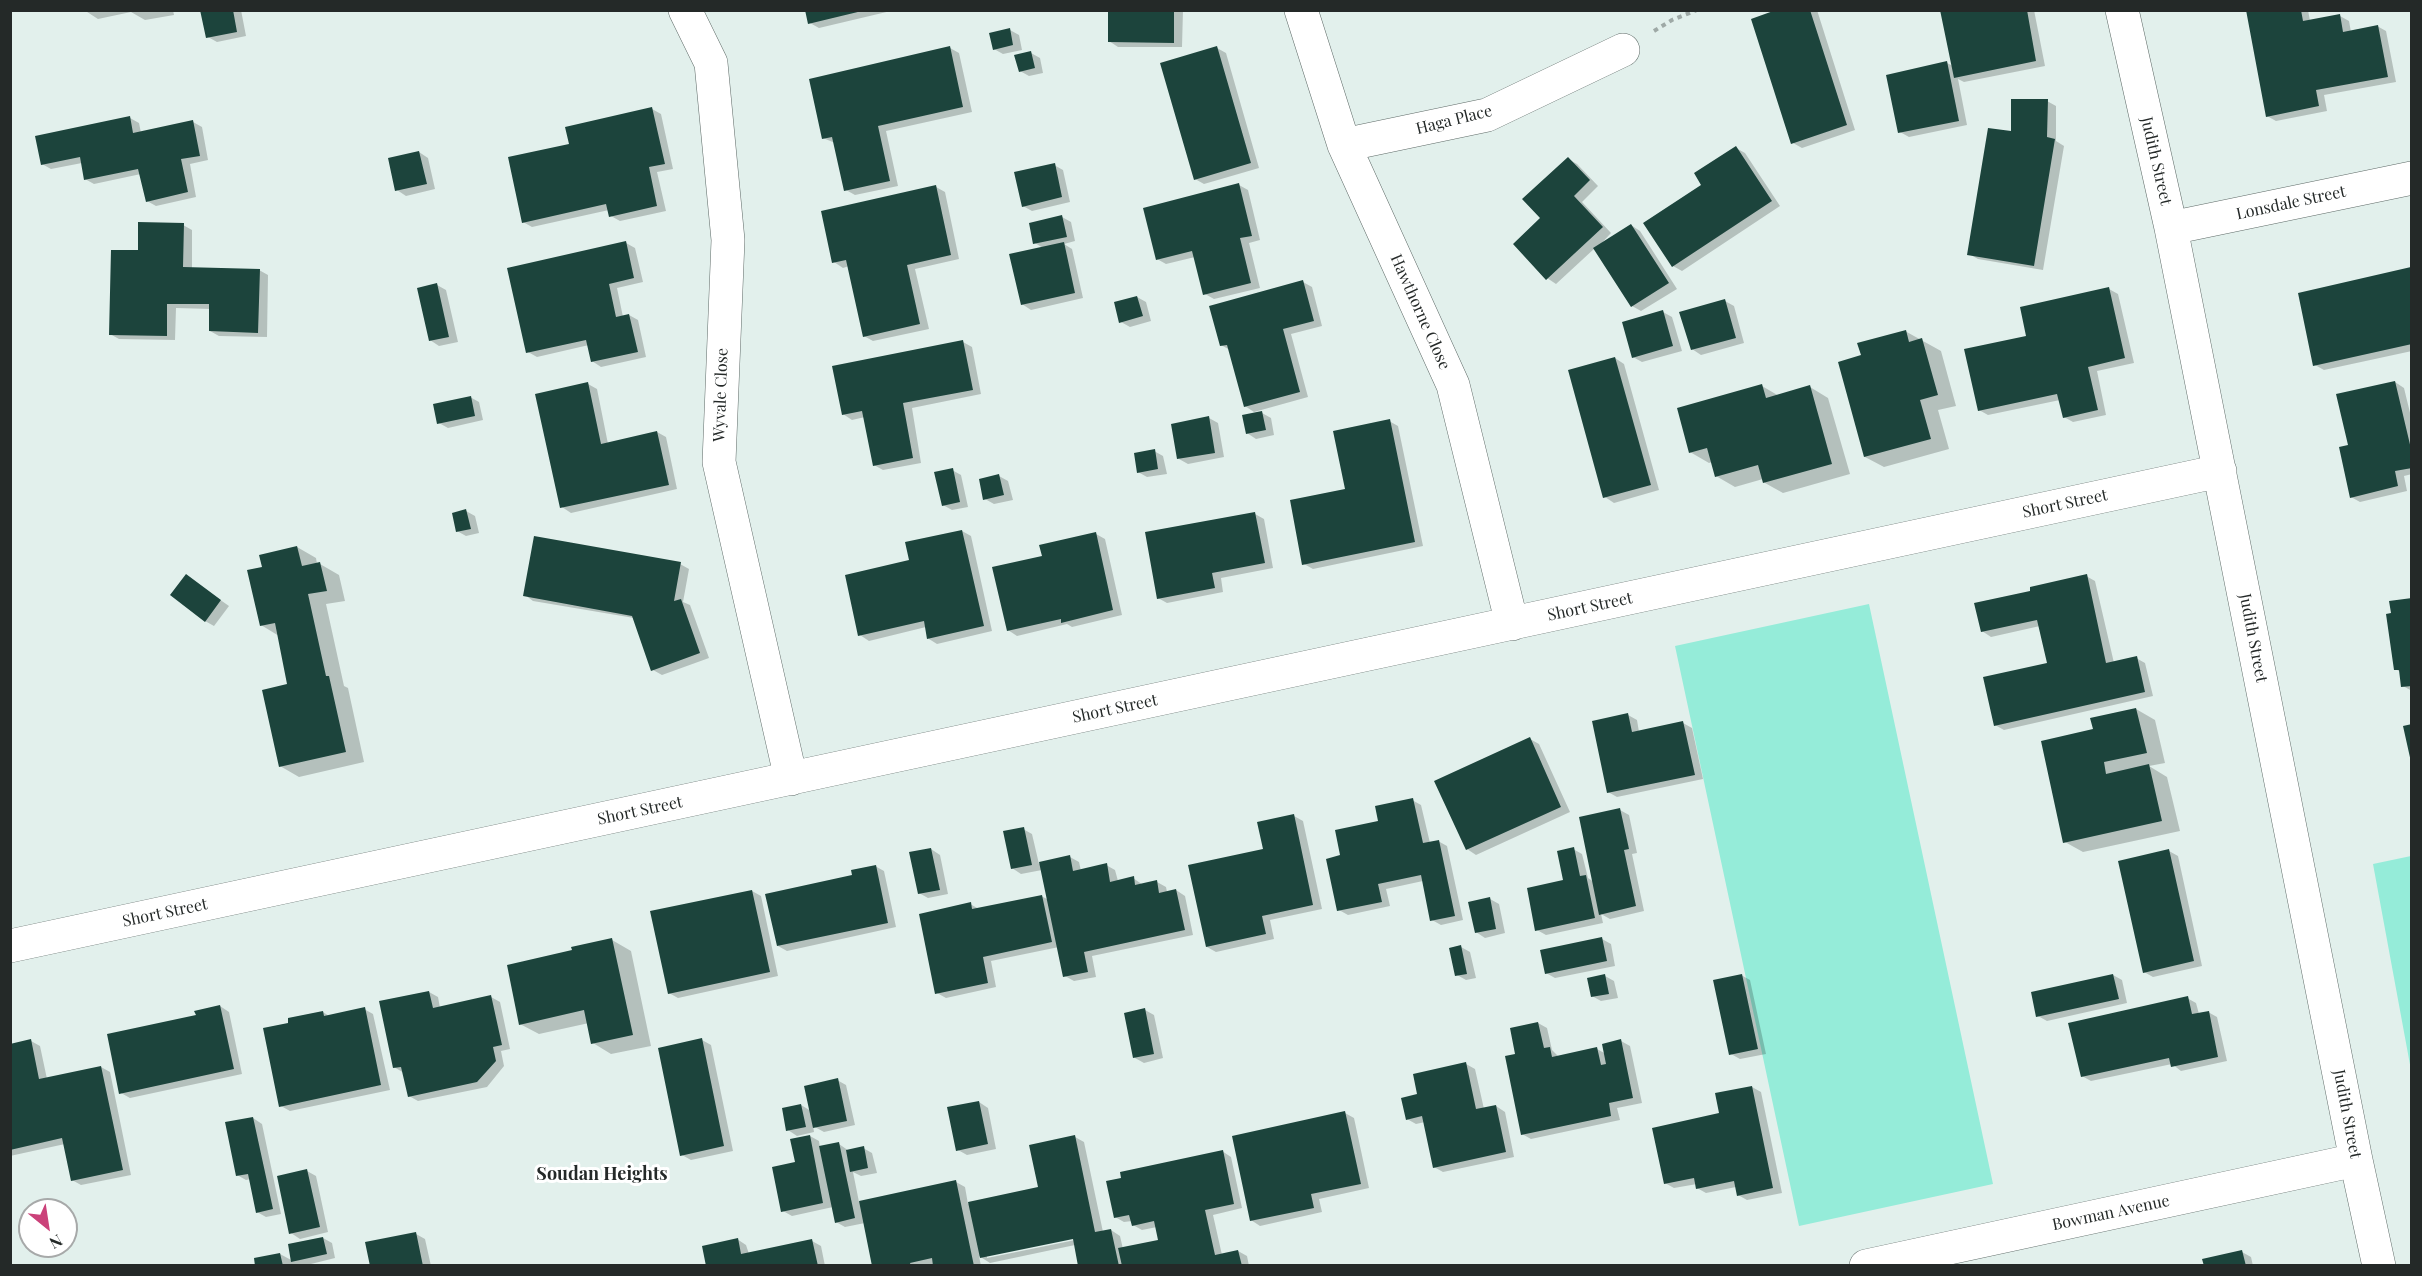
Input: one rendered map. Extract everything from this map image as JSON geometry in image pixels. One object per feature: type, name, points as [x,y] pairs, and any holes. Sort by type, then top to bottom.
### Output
[{"type":"street","name":"Wyvale Close","points":[[685,10],[711,63],[728,240],[719,462],[791,779]]},
{"type":"street","name":"Hawthorne Close","points":[[1300,10],[1344,145],[1454,385],[1512,624]]},
{"type":"street","name":"Judith Street","points":[[2122,10],[2172,228],[2356,1160],[2379,1266]]},
{"type":"street","name":"Haga Place","points":[[1344,145],[1487,115],[1623,50]]},
{"type":"street","name":"Lonsdale Street","points":[[2172,228],[2412,178]]},
{"type":"street","name":"Short Street","points":[[10,946],[2220,471]]},
{"type":"street","name":"Bowman Avenue","points":[[1866,1266],[2356,1160]]},
{"type":"path","points":[[1672,20],[1697,10]]},
{"type":"green space","points":[[1869,604],[1993,1184],[1799,1226],[1675,646]]},
{"type":"green space","points":[[2412,856],[2411,1070],[2373,864]]},
{"type":"building","points":[[200,10],[233,10],[237,32],[206,38]]},
{"type":"building","points":[[805,10],[862,10],[862,11],[808,24]]},
{"type":"building","points":[[1108,10],[1174,10],[1174,43],[1108,42]]},
{"type":"building","points":[[1776,10],[1810,10],[1847,125],[1791,144],[1751,19]]},
{"type":"building","points":[[1940,10],[2027,10],[2036,61],[1954,78]]},
{"type":"building","points":[[2246,10],[2301,10],[2303,21],[2340,14],[2343,32],[2378,25],[2388,77],[2316,90],[2319,106],[2266,117]]},
{"type":"building","points":[[1010,28],[1013,45],[993,50],[989,33]]},
{"type":"building","points":[[950,46],[963,107],[878,126],[890,181],[844,191],[832,137],[822,139],[809,79]]},
{"type":"building","points":[[1217,46],[1251,163],[1194,180],[1160,63]]},
{"type":"building","points":[[1031,51],[1035,68],[1019,72],[1014,55]]},
{"type":"building","points":[[1947,61],[1959,121],[1898,133],[1886,75]]},
{"type":"building","points":[[2011,99],[2048,99],[2047,137],[2055,139],[2034,266],[1967,255],[1988,128],[2011,131]]},
{"type":"building","points":[[652,107],[665,164],[649,167],[657,206],[609,217],[606,204],[522,223],[508,157],[569,144],[565,127]]},
{"type":"building","points":[[130,116],[133,133],[193,120],[200,156],[181,159],[188,192],[146,202],[138,169],[84,180],[80,157],[41,165],[35,136]]},
{"type":"building","points":[[1736,146],[1772,201],[1672,267],[1643,223],[1701,185],[1694,173]]},
{"type":"building","points":[[419,151],[427,184],[395,191],[388,158]]},
{"type":"building","points":[[1568,157],[1590,180],[1574,196],[1603,227],[1546,280],[1513,244],[1540,218],[1522,199]]},
{"type":"building","points":[[1055,163],[1062,197],[1022,207],[1014,172]]},
{"type":"building","points":[[1239,183],[1252,236],[1240,238],[1251,283],[1203,295],[1192,251],[1156,260],[1143,208]]},
{"type":"building","points":[[936,185],[951,255],[907,265],[920,324],[863,337],[846,260],[832,263],[821,211]]},
{"type":"building","points":[[1062,215],[1067,237],[1033,244],[1029,223]]},
{"type":"building","points":[[138,222],[184,223],[183,267],[260,269],[258,333],[209,331],[209,304],[167,304],[167,336],[109,335],[111,250],[138,250]]},
{"type":"building","points":[[1631,224],[1669,283],[1631,307],[1593,248]]},
{"type":"building","points":[[626,241],[634,278],[609,284],[616,317],[629,314],[638,352],[591,362],[586,340],[526,353],[507,268]]},
{"type":"building","points":[[1064,242],[1075,293],[1021,305],[1009,254]]},
{"type":"building","points":[[2411,267],[2412,344],[2313,366],[2298,293]]},
{"type":"building","points":[[1303,280],[1314,321],[1283,329],[1300,392],[1244,407],[1227,345],[1220,346],[1209,306]]},
{"type":"building","points":[[437,283],[449,337],[429,341],[417,288]]},
{"type":"building","points":[[2109,287],[2125,358],[2088,367],[2098,410],[2063,418],[2057,394],[1978,411],[1964,349],[2026,336],[2020,307]]},
{"type":"building","points":[[1137,296],[1143,316],[1119,323],[1114,302]]},
{"type":"building","points":[[1725,299],[1736,338],[1691,350],[1679,312]]},
{"type":"building","points":[[1663,310],[1673,346],[1632,358],[1622,322]]},
{"type":"building","points":[[1906,330],[1909,342],[1922,338],[1938,395],[1920,400],[1931,439],[1864,457],[1838,362],[1861,355],[1857,343]]},
{"type":"building","points":[[963,340],[973,390],[903,403],[913,458],[873,466],[862,411],[842,415],[832,366]]},
{"type":"building","points":[[1615,357],[1651,485],[1603,498],[1568,370]]},
{"type":"building","points":[[2395,381],[2412,453],[2412,468],[2395,471],[2398,486],[2350,498],[2339,447],[2348,445],[2336,394]]},
{"type":"building","points":[[588,382],[601,444],[657,431],[669,485],[560,508],[535,394]]},
{"type":"building","points":[[1762,384],[1766,398],[1810,385],[1832,464],[1763,483],[1758,465],[1715,477],[1707,448],[1689,453],[1677,408]]},
{"type":"building","points":[[471,396],[475,416],[437,424],[433,404]]},
{"type":"building","points":[[1262,411],[1266,430],[1246,434],[1242,415]]},
{"type":"building","points":[[1209,416],[1215,453],[1177,459],[1171,424]]},
{"type":"building","points":[[1390,419],[1415,542],[1302,565],[1290,500],[1345,489],[1333,431]]},
{"type":"building","points":[[1155,449],[1158,469],[1137,473],[1134,453]]},
{"type":"building","points":[[953,468],[960,502],[942,506],[934,472]]},
{"type":"building","points":[[999,474],[1004,495],[983,500],[979,479]]},
{"type":"building","points":[[466,509],[471,529],[456,532],[452,513]]},
{"type":"building","points":[[1255,512],[1265,563],[1212,573],[1215,588],[1157,599],[1145,532]]},
{"type":"building","points":[[962,530],[984,626],[927,639],[924,621],[858,636],[845,575],[909,560],[905,542]]},
{"type":"building","points":[[1096,532],[1113,610],[1061,623],[1061,619],[1007,631],[992,567],[1042,556],[1039,545]]},
{"type":"building","points":[[534,536],[681,562],[674,601],[681,599],[700,653],[651,671],[632,616],[523,596]]},
{"type":"building","points":[[297,546],[302,566],[320,562],[327,591],[308,594],[346,752],[279,767],[262,690],[287,684],[275,623],[260,626],[247,570],[262,567],[259,555]]},
{"type":"building","points":[[186,574],[221,600],[205,622],[170,595]]},
{"type":"building","points":[[2087,574],[2106,663],[2137,656],[2145,692],[1994,726],[1983,677],[2047,663],[2037,620],[1981,632],[1974,603],[2030,591],[2030,587]]},
{"type":"building","points":[[2412,598],[2412,686],[2401,687],[2399,670],[2394,670],[2386,614],[2391,613],[2389,601]]},
{"type":"building","points":[[2136,708],[2147,753],[2104,762],[2106,774],[2149,764],[2162,821],[2063,843],[2041,741],[2093,729],[2090,718]]},
{"type":"building","points":[[1628,713],[1632,732],[1683,721],[1695,775],[1607,793],[1592,721]]},
{"type":"building","points":[[2412,724],[2412,762],[2411,762],[2403,726]]},
{"type":"building","points":[[1530,737],[1561,807],[1466,850],[1434,781]]},
{"type":"building","points":[[1413,798],[1423,843],[1439,840],[1455,916],[1430,921],[1421,875],[1378,884],[1382,902],[1337,911],[1326,859],[1340,855],[1335,830],[1378,821],[1375,806]]},
{"type":"building","points":[[1620,808],[1629,849],[1624,850],[1636,906],[1599,915],[1579,817]]},
{"type":"building","points":[[1294,814],[1313,905],[1262,916],[1266,934],[1206,947],[1188,865],[1263,849],[1257,822]]},
{"type":"building","points":[[1024,827],[1032,865],[1011,869],[1003,831]]},
{"type":"building","points":[[1574,847],[1580,876],[1586,875],[1595,918],[1535,931],[1527,888],[1563,880],[1557,851]]},
{"type":"building","points":[[931,848],[940,890],[918,894],[909,852]]},
{"type":"building","points":[[2169,849],[2194,961],[2143,973],[2118,861]]},
{"type":"building","points":[[1070,855],[1073,871],[1107,863],[1110,882],[1134,876],[1135,885],[1157,880],[1159,893],[1176,889],[1185,930],[1084,952],[1088,972],[1063,977],[1039,862]]},
{"type":"building","points":[[876,865],[888,923],[777,946],[765,894],[852,875],[851,870]]},
{"type":"building","points":[[752,890],[770,972],[668,994],[650,911]]},
{"type":"building","points":[[1042,895],[1052,942],[983,957],[988,983],[935,994],[919,914],[971,902],[972,909]]},
{"type":"building","points":[[1490,897],[1496,929],[1475,933],[1468,902]]},
{"type":"building","points":[[1602,937],[1607,961],[1545,974],[1540,950]]},
{"type":"building","points":[[612,938],[633,1035],[591,1044],[584,1010],[519,1025],[507,965]]},
{"type":"building","points":[[1461,945],[1467,974],[1455,976],[1449,948]]},
{"type":"building","points":[[1605,974],[1609,994],[1591,997],[1587,978]]},
{"type":"building","points":[[1742,974],[1758,1049],[1729,1055],[1713,980]]},
{"type":"building","points":[[2113,974],[2119,999],[2036,1017],[2031,992]]},
{"type":"building","points":[[429,991],[433,1008],[491,995],[502,1045],[493,1047],[496,1061],[477,1082],[408,1097],[401,1067],[393,1068],[379,1001]]},
{"type":"building","points":[[2188,996],[2192,1014],[2209,1011],[2218,1057],[2171,1067],[2169,1058],[2081,1077],[2068,1023]]},
{"type":"building","points":[[220,1005],[234,1069],[119,1094],[107,1034],[196,1015],[194,1011]]},
{"type":"building","points":[[365,1007],[381,1085],[279,1107],[263,1028],[288,1023],[288,1018],[323,1011],[324,1016]]},
{"type":"building","points":[[1145,1008],[1154,1054],[1133,1058],[1124,1013]]},
{"type":"building","points":[[1538,1022],[1544,1048],[1550,1047],[1552,1057],[1597,1047],[1601,1065],[1606,1064],[1602,1044],[1621,1039],[1633,1098],[1609,1103],[1611,1116],[1521,1135],[1505,1056],[1515,1054],[1510,1028]]},
{"type":"building","points":[[702,1038],[724,1146],[680,1156],[658,1048]]},
{"type":"building","points":[[31,1039],[39,1079],[101,1066],[123,1170],[71,1181],[62,1138],[10,1150],[10,1044]]},
{"type":"building","points":[[1466,1062],[1476,1109],[1496,1105],[1506,1152],[1433,1168],[1422,1116],[1406,1120],[1401,1098],[1417,1094],[1413,1074]]},
{"type":"building","points":[[838,1078],[847,1121],[813,1128],[804,1086]]},
{"type":"building","points":[[1752,1086],[1773,1188],[1737,1196],[1734,1181],[1696,1189],[1694,1178],[1664,1184],[1652,1128],[1719,1113],[1715,1093]]},
{"type":"building","points":[[979,1101],[988,1144],[956,1151],[947,1107]]},
{"type":"building","points":[[801,1104],[806,1127],[786,1131],[782,1108]]},
{"type":"building","points":[[1345,1111],[1361,1184],[1311,1194],[1314,1208],[1250,1221],[1232,1136]]},
{"type":"building","points":[[253,1117],[273,1209],[256,1213],[248,1174],[236,1176],[225,1122]]},
{"type":"building","points":[[810,1135],[823,1203],[781,1212],[772,1167],[795,1162],[790,1139]]},
{"type":"building","points":[[1075,1135],[1095,1232],[1111,1229],[1119,1266],[1078,1266],[1073,1239],[980,1258],[968,1202],[1038,1187],[1029,1145]]},
{"type":"building","points":[[839,1142],[855,1218],[835,1223],[819,1146]]},
{"type":"building","points":[[864,1146],[868,1168],[850,1172],[846,1150]]},
{"type":"building","points":[[1223,1150],[1234,1204],[1205,1210],[1215,1255],[1238,1250],[1242,1266],[1122,1266],[1118,1248],[1158,1240],[1154,1221],[1132,1226],[1129,1215],[1114,1218],[1106,1181],[1121,1178],[1120,1172]]},
{"type":"building","points":[[307,1169],[320,1227],[289,1234],[277,1176]]},
{"type":"building","points":[[956,1180],[974,1266],[933,1266],[932,1258],[910,1263],[911,1266],[872,1266],[859,1201]]},
{"type":"building","points":[[416,1232],[423,1266],[370,1266],[365,1242]]},
{"type":"building","points":[[323,1237],[327,1254],[291,1262],[288,1244]]},
{"type":"building","points":[[738,1238],[741,1254],[812,1239],[818,1266],[706,1266],[702,1246]]},
{"type":"building","points":[[2242,1250],[2246,1266],[2204,1266],[2202,1259]]},
{"type":"building","points":[[280,1253],[283,1266],[255,1266],[254,1258]]},
{"type":"district","name":"Soudan Heights","points":[[602,1174]]}]
